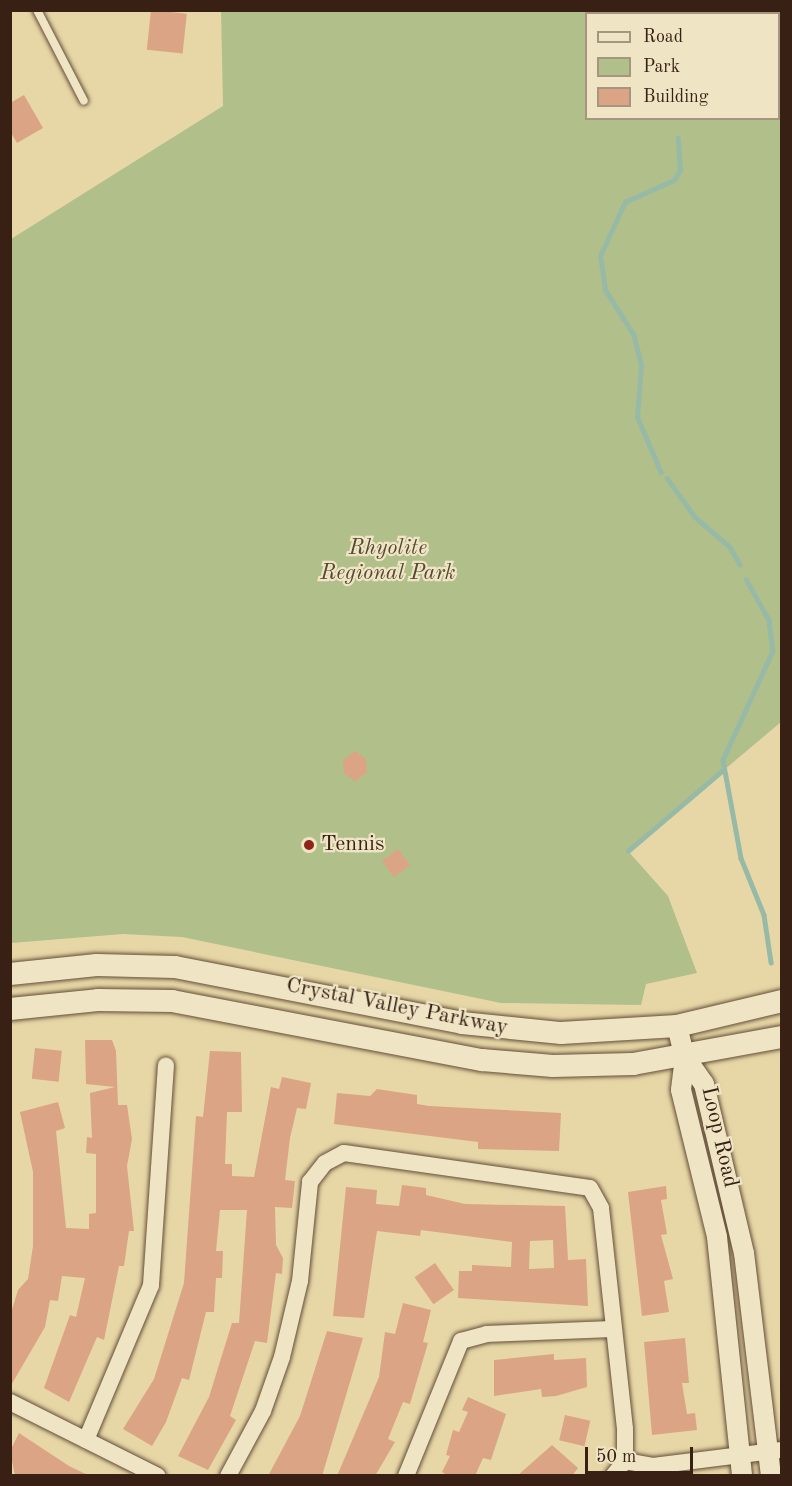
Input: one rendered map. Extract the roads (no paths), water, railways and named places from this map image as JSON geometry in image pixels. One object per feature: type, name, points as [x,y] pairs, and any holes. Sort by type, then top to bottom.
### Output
[{"type":"main road","name":"Crystal Valley Parkway","points":[[10,974],[97,965],[175,967],[494,1028],[561,1033],[677,1026],[782,1001]]},
{"type":"main road","name":"Crystal Valley Parkway","points":[[10,1010],[98,1000],[172,1001],[516,1064],[594,1067],[685,1057],[782,1037]]},
{"type":"street","points":[[677,1026],[685,1057]]},
{"type":"street","name":"Loop Road","points":[[685,1057],[704,1084],[744,1253],[776,1451],[771,1476]]},
{"type":"street","name":"Loop Road","points":[[685,1057],[681,1090],[717,1237],[742,1476]]},
{"type":"street","points":[[86,1440],[151,1285],[166,1066]]},
{"type":"street","points":[[228,1476],[262,1411],[282,1357],[300,1281],[310,1182],[325,1163],[344,1153],[590,1188],[601,1208],[625,1461],[613,1476]]},
{"type":"street","points":[[406,1476],[461,1341],[487,1334],[611,1329]]},
{"type":"street","points":[[10,1402],[158,1476]]},
{"type":"street","points":[[625,1461],[653,1466],[776,1451]]},
{"type":"lane","points":[[37,10],[84,101]]},
{"type":"waterway","points":[[661,473],[637,417],[641,365],[633,334],[605,290],[600,256],[625,202],[674,180],[680,170],[678,138]]},
{"type":"waterway","points":[[667,478],[695,517],[730,547],[740,564]]},
{"type":"waterway","points":[[746,579],[769,620],[773,651],[723,760],[741,858],[764,915],[771,962]]},
{"type":"waterway","points":[[628,851],[724,769]]},
{"type":"place","name":"Tennis","points":[[309,845]]},
{"type":"park label","name":"Rhyolite Regional Park","points":[[388,560]]}]
